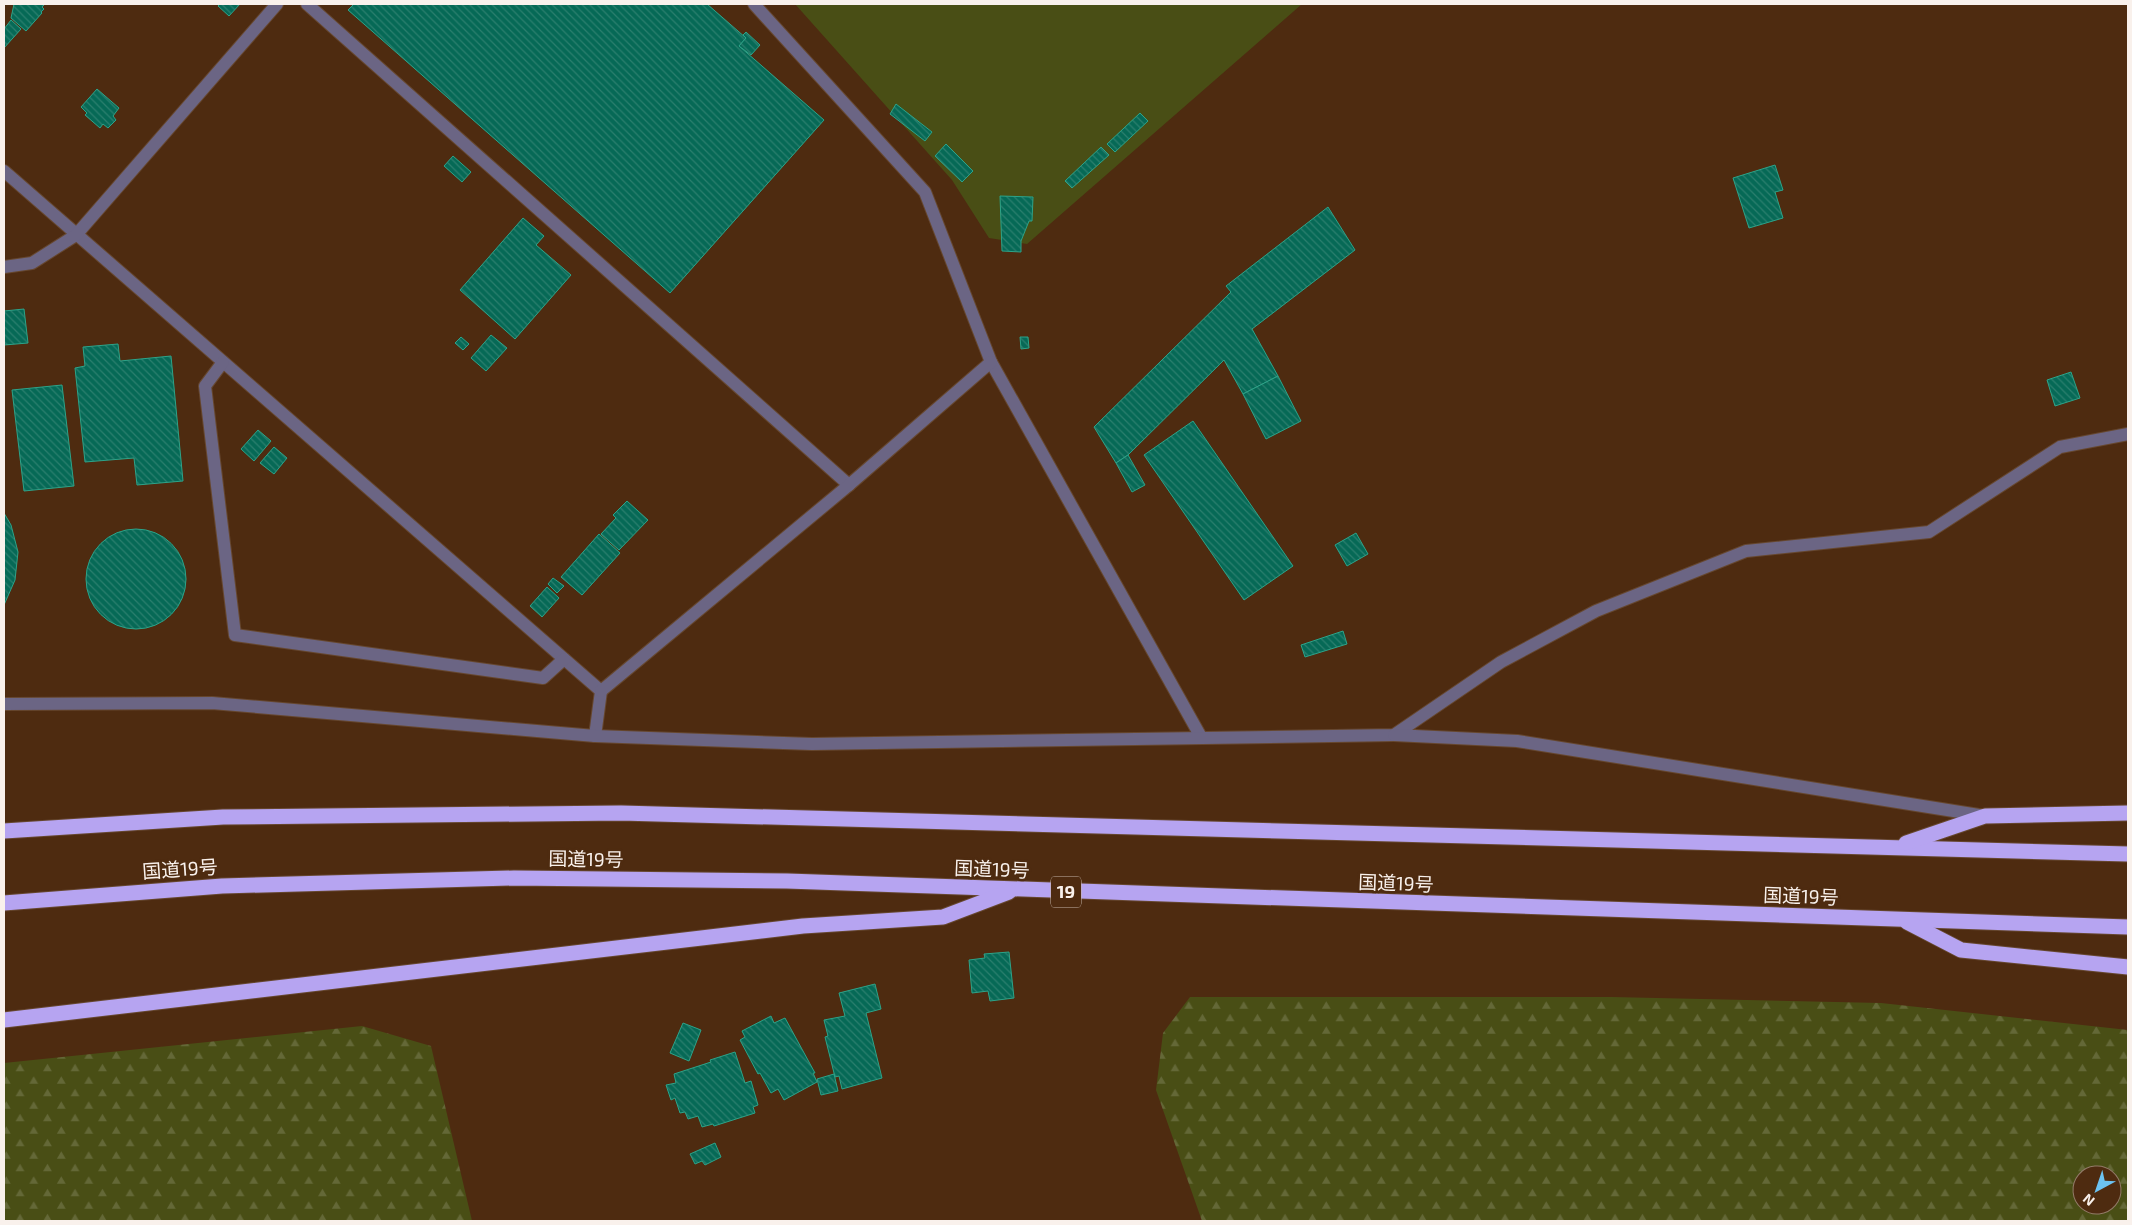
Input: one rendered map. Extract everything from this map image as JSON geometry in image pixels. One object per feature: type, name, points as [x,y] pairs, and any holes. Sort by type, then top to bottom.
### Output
[{"type":"highway","points":[[4,831],[224,817],[622,813],[1897,846],[2128,854]]},
{"type":"highway","points":[[1897,846],[1985,816],[2128,813]]},
{"type":"highway","name":"国道19号","points":[[4,903],[222,886],[514,878],[786,881],[2128,927]]},
{"type":"highway","points":[[4,1020],[803,926],[943,917],[1015,890]]},
{"type":"highway","points":[[1904,920],[1961,950],[2128,967]]},
{"type":"street","points":[[4,266],[32,263],[76,235],[278,4]]},
{"type":"street","points":[[307,4],[849,485]]},
{"type":"street","points":[[754,4],[926,192],[991,362],[1201,738]]},
{"type":"street","points":[[4,171],[601,691]]},
{"type":"street","points":[[223,362],[205,386],[235,635],[543,678],[564,659]]},
{"type":"street","points":[[595,736],[601,691],[849,485],[991,362]]},
{"type":"street","points":[[1394,735],[1501,662],[1596,611],[1746,551],[1929,532],[2060,447],[2128,434]]},
{"type":"street","points":[[4,704],[212,703],[595,736],[812,744],[1394,735],[1517,741],[1985,816]]},
{"type":"green space","points":[[795,4],[1302,4],[1027,244],[989,238],[952,180]]},
{"type":"green space","points":[[1190,997],[1611,997],[1881,1003],[2128,1030],[2128,1221],[1202,1221],[1156,1090],[1163,1033]]},
{"type":"green space","points":[[362,1026],[431,1046],[472,1221],[4,1221],[4,1063]]},
{"type":"building","points":[[14,4],[45,4],[42,7],[44,9],[42,13],[26,31],[11,18]]},
{"type":"building","points":[[220,4],[240,4],[229,16],[218,6]]},
{"type":"building","points":[[354,4],[707,4],[746,38],[739,46],[824,120],[670,293],[348,10]]},
{"type":"building","points":[[11,20],[21,29],[4,48],[4,29]]},
{"type":"building","points":[[746,32],[760,45],[751,55],[739,46],[746,38],[743,35]]},
{"type":"building","points":[[97,89],[119,108],[113,116],[116,120],[108,128],[103,124],[100,128],[85,115],[87,113],[81,107]]},
{"type":"building","points":[[896,104],[932,132],[925,141],[890,114]]},
{"type":"building","points":[[1140,113],[1148,121],[1115,152],[1107,144]]},
{"type":"building","points":[[946,144],[973,171],[962,182],[935,156]]},
{"type":"building","points":[[1101,147],[1109,155],[1072,188],[1065,181]]},
{"type":"building","points":[[453,156],[471,172],[462,182],[444,166]]},
{"type":"building","points":[[1775,165],[1783,190],[1775,192],[1783,218],[1749,228],[1733,178]]},
{"type":"building","points":[[1000,196],[1033,197],[1032,221],[1029,221],[1021,241],[1021,252],[1002,251]]},
{"type":"building","points":[[1328,207],[1355,250],[1252,329],[1278,376],[1243,394],[1224,360],[1128,455],[1116,463],[1094,427],[1231,292],[1226,286]]},
{"type":"building","points":[[523,218],[544,236],[536,245],[571,275],[515,339],[460,290]]},
{"type":"building","points":[[24,309],[28,343],[4,345],[4,311]]},
{"type":"building","points":[[491,335],[507,348],[486,371],[471,358]]},
{"type":"building","points":[[461,337],[469,344],[463,350],[455,343]]},
{"type":"building","points":[[1020,337],[1028,337],[1029,348],[1021,349]]},
{"type":"building","points":[[118,344],[120,361],[171,356],[183,481],[137,485],[134,458],[85,462],[75,368],[85,366],[83,347]]},
{"type":"building","points":[[2071,372],[2080,398],[2055,406],[2047,380]]},
{"type":"building","points":[[1278,376],[1301,421],[1266,439],[1243,394]]},
{"type":"building","points":[[62,385],[74,486],[24,491],[12,390]]},
{"type":"building","points":[[1193,421],[1293,566],[1244,600],[1144,455]]},
{"type":"building","points":[[258,430],[271,441],[254,461],[241,449]]},
{"type":"building","points":[[274,447],[287,458],[274,474],[260,463]]},
{"type":"building","points":[[1128,455],[1145,485],[1132,492],[1116,463]]},
{"type":"building","points":[[627,501],[648,520],[619,550],[601,534],[616,518],[613,515]]},
{"type":"building","points":[[4,513],[11,525],[18,552],[15,580],[4,605]]},
{"type":"building","points":[[136,529],[155,533],[171,544],[182,560],[186,579],[182,598],[171,614],[155,625],[136,629],[117,625],[101,614],[90,598],[86,579],[90,560],[101,544],[117,533]]},
{"type":"building","points":[[1356,533],[1368,554],[1347,566],[1335,545]]},
{"type":"building","points":[[599,534],[620,553],[582,595],[561,577]]},
{"type":"building","points":[[553,578],[564,586],[557,593],[548,584]]},
{"type":"building","points":[[547,587],[559,598],[542,617],[530,606]]},
{"type":"building","points":[[1343,631],[1347,644],[1305,657],[1301,645]]},
{"type":"building","points":[[1009,952],[1014,998],[990,1001],[988,991],[972,993],[969,960],[985,958],[984,954]]},
{"type":"building","points":[[875,984],[881,1009],[866,1013],[882,1078],[842,1089],[839,1076],[835,1077],[825,1037],[828,1036],[824,1020],[845,1016],[839,993]]},
{"type":"building","points":[[771,1016],[774,1023],[785,1018],[815,1073],[813,1073],[817,1082],[784,1100],[778,1089],[771,1093],[760,1073],[758,1074],[740,1040],[745,1037],[742,1031]]},
{"type":"building","points":[[683,1023],[701,1030],[689,1061],[670,1053]]},
{"type":"building","points":[[735,1052],[745,1083],[751,1081],[758,1105],[753,1107],[755,1113],[714,1126],[713,1124],[702,1127],[698,1116],[688,1119],[685,1112],[680,1113],[675,1098],[671,1100],[666,1085],[676,1083],[674,1074]]},
{"type":"building","points":[[834,1074],[838,1091],[821,1095],[817,1079]]},
{"type":"building","points":[[715,1143],[721,1157],[705,1165],[702,1161],[695,1164],[690,1154]]}]
